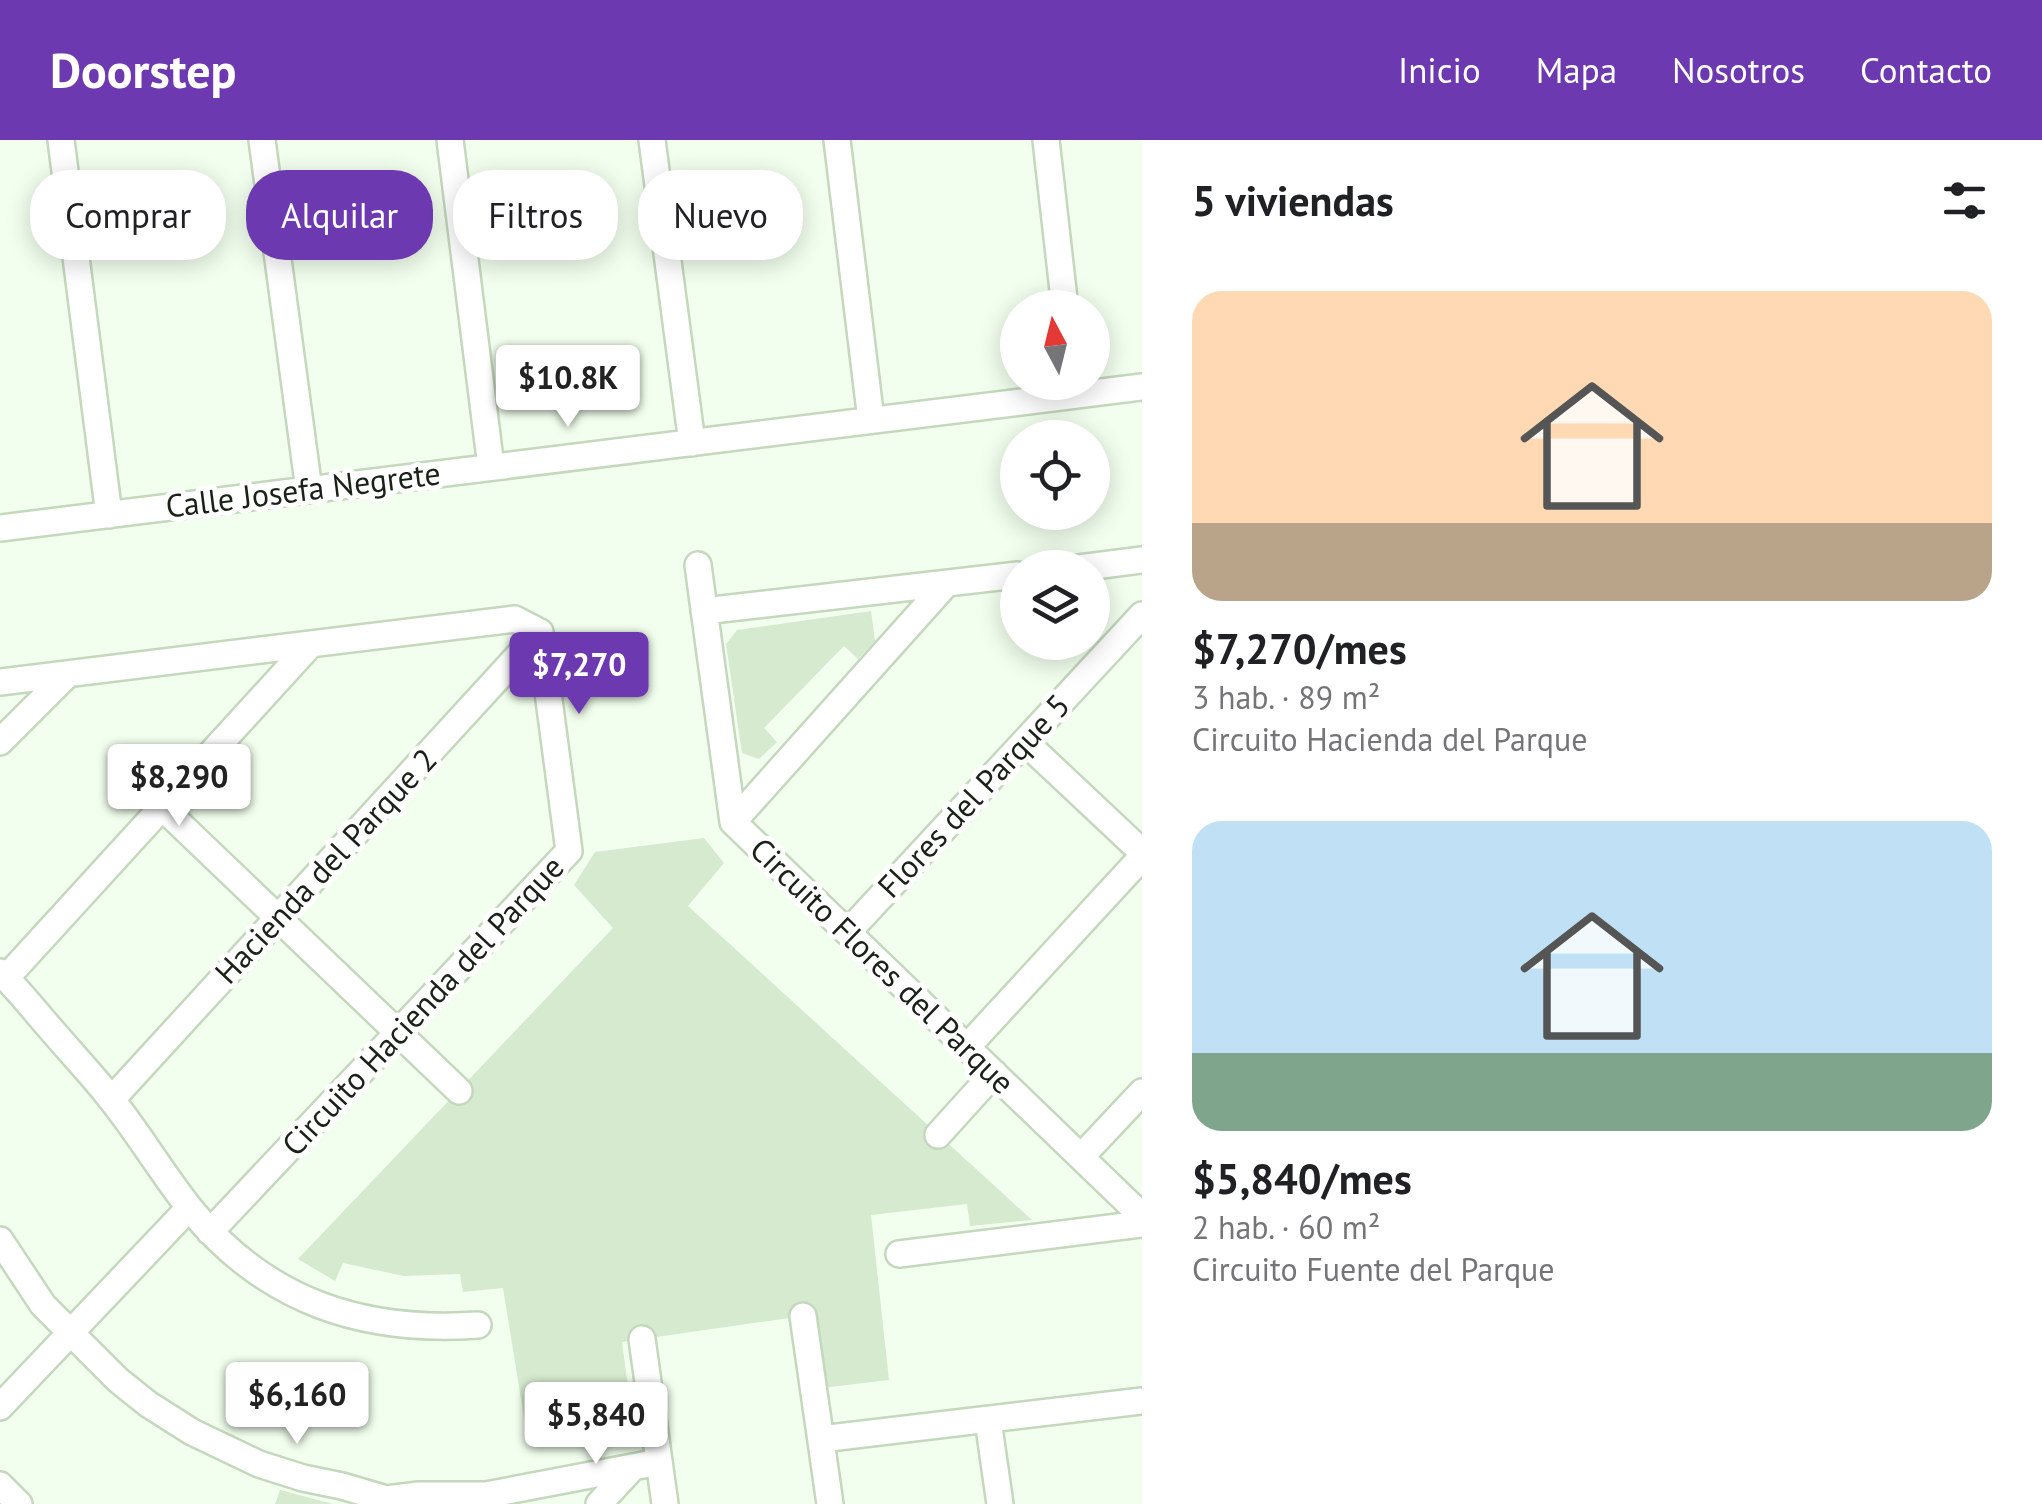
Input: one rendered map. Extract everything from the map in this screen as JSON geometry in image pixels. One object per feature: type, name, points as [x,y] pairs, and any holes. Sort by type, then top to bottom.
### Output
[{"type":"street","points":[[61,140],[109,514]]},
{"type":"street","points":[[262,140],[309,490]]},
{"type":"street","points":[[450,140],[492,467]]},
{"type":"street","points":[[652,140],[692,442]]},
{"type":"street","points":[[837,140],[871,420]]},
{"type":"street","points":[[1046,140],[1064,290]]},
{"type":"street","name":"Calle Josefa Negrete","points":[[1110,388],[1142,387]]},
{"type":"street","name":"Calle Josefa Negrete","points":[[0,528],[871,420],[1003,400]]},
{"type":"street","points":[[1110,564],[1142,560]]},
{"type":"street","name":"Circuito Flores del Parque","points":[[698,566],[733,822],[1142,1216]]},
{"type":"street","points":[[704,611],[1000,576]]},
{"type":"street","points":[[733,822],[947,583]]},
{"type":"street","name":"Flores del Parque 5","points":[[848,932],[1142,616]]},
{"type":"street","points":[[0,682],[516,619],[540,632]]},
{"type":"street","name":"Hacienda del Parque 2","points":[[112,1099],[540,632]]},
{"type":"street","name":"Circuito Hacienda del Parque","points":[[210,1232],[569,852],[540,632]]},
{"type":"street","points":[[311,644],[3,974],[112,1099],[189,1208],[255,1272],[314,1304],[344,1314],[447,1327],[478,1325]]},
{"type":"street","points":[[0,742],[68,674]]},
{"type":"street","points":[[968,1048],[1142,854],[1025,742]]},
{"type":"street","points":[[162,807],[459,1090]]},
{"type":"street","points":[[938,1134],[994,1073]]},
{"type":"street","points":[[1081,1157],[1142,1092]]},
{"type":"street","points":[[0,1407],[189,1208]]},
{"type":"street","points":[[899,1254],[1142,1224]]},
{"type":"street","points":[[0,1240],[43,1305],[118,1380],[148,1404],[226,1449],[303,1478],[384,1501],[418,1495],[486,1495],[646,1464]]},
{"type":"street","points":[[803,1316],[830,1504]]},
{"type":"street","points":[[642,1339],[646,1464],[665,1504]]},
{"type":"street","points":[[820,1439],[1142,1401]]},
{"type":"street","points":[[988,1420],[1000,1504]]},
{"type":"street","points":[[599,1504],[646,1464]]},
{"type":"street","points":[[0,1485],[19,1504]]},
{"type":"green space","points":[[871,611],[875,641],[858,659],[844,646],[764,728],[777,742],[759,759],[742,753],[726,644],[737,630]]},
{"type":"green space","points":[[704,838],[724,863],[688,906],[1032,1220],[970,1226],[967,1204],[871,1215],[889,1380],[822,1388],[803,1316],[622,1342],[632,1416],[526,1430],[503,1288],[463,1292],[460,1274],[404,1276],[343,1263],[335,1281],[298,1259],[613,928],[574,885],[595,852]]},
{"type":"green space","points":[[280,1490],[333,1504],[275,1504]]}]
